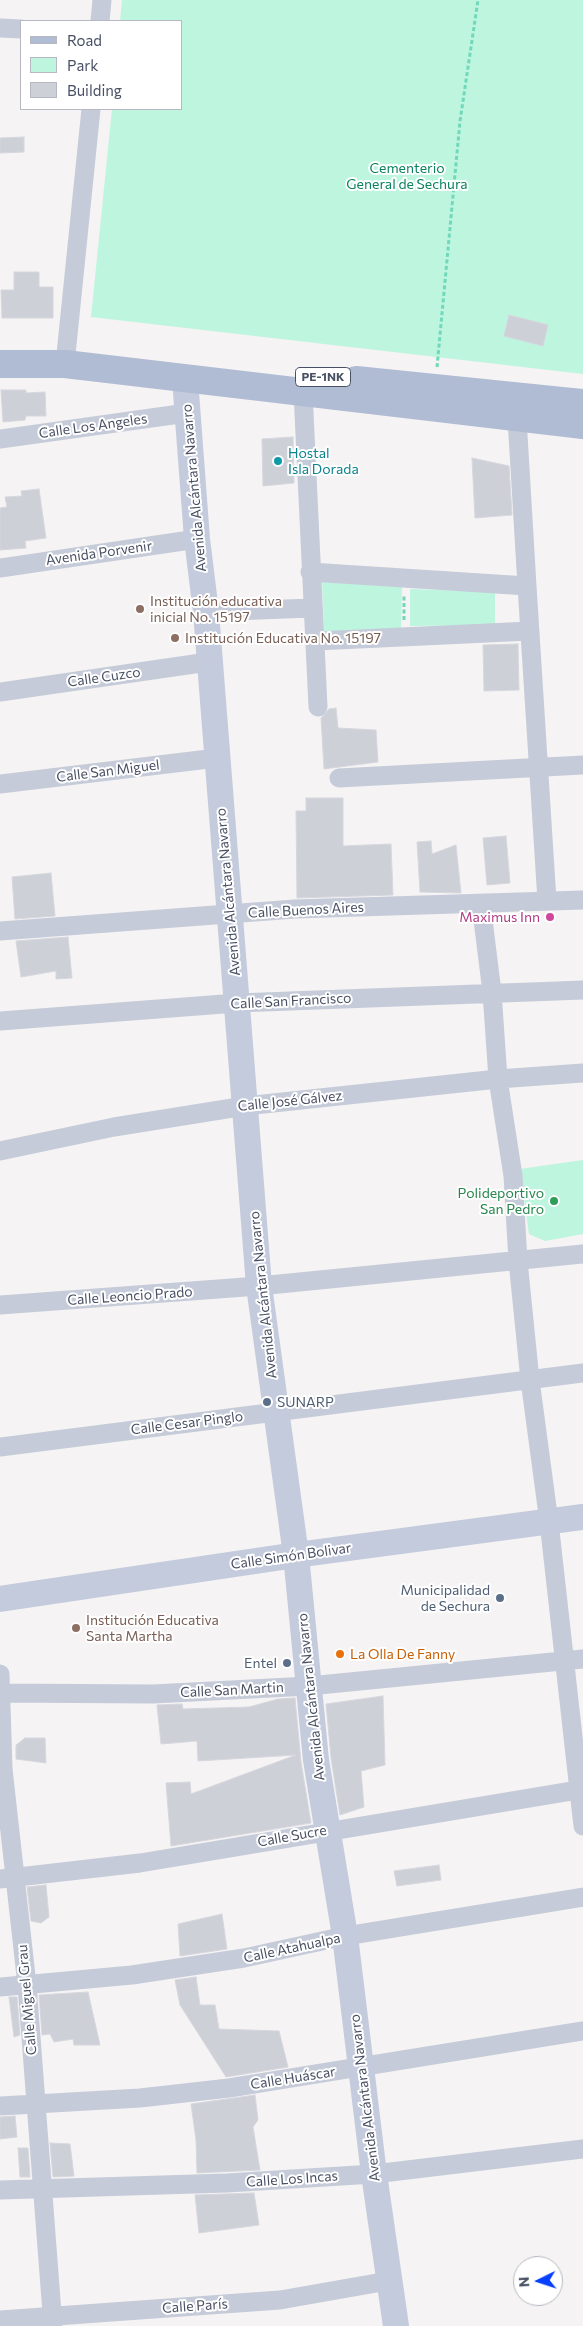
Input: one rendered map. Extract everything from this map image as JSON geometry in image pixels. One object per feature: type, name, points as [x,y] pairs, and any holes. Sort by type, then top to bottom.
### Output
[{"type":"main road","name":"PE-1NK","points":[[65,364],[92,354],[518,407],[583,425]]},
{"type":"main road","name":"PE-1NK","points":[[0,364],[65,364],[303,392],[518,407],[583,403]]},
{"type":"street","points":[[100,20],[102,0]]},
{"type":"street","points":[[0,28],[20,29]]},
{"type":"street","points":[[65,364],[91,110]]},
{"type":"street","name":"Avenida Alcántara Navarro","points":[[185,379],[197,539],[206,612],[208,662],[260,1286],[296,1555],[316,1760],[345,1936],[374,2174],[396,2326]]},
{"type":"street","points":[[303,392],[310,572],[316,641],[318,707]]},
{"type":"street","points":[[518,407],[526,586],[547,901]]},
{"type":"street","name":"Calle Los Angeles","points":[[0,439],[187,413]]},
{"type":"street","name":"Avenida Porvenir","points":[[0,568],[197,539]]},
{"type":"street","points":[[310,572],[526,586]]},
{"type":"street","points":[[206,612],[312,608]]},
{"type":"street","points":[[316,641],[530,631]]},
{"type":"street","name":"Calle Cuzco","points":[[0,692],[208,662]]},
{"type":"street","name":"Calle San Miguel","points":[[0,784],[217,758]]},
{"type":"street","points":[[339,778],[539,769],[583,765]]},
{"type":"street","name":"Calle Buenos Aires","points":[[0,931],[295,909],[583,900]]},
{"type":"street","points":[[481,904],[492,992],[498,1079],[513,1176],[518,1261],[530,1380],[549,1522],[574,1660],[583,1826]]},
{"type":"street","name":"Calle San Francisco","points":[[0,1021],[237,1003],[583,990]]},
{"type":"street","name":"Calle José Gálvez","points":[[0,1151],[114,1126],[245,1106],[498,1079],[583,1073]]},
{"type":"street","points":[[518,1261],[583,1254]]},
{"type":"street","name":"Calle Leoncio Prado","points":[[0,1305],[260,1286],[518,1261]]},
{"type":"street","name":"Calle Cesar Pinglo","points":[[0,1447],[583,1373]]},
{"type":"street","name":"Calle Simón Bolivar","points":[[0,1599],[296,1555],[583,1517]]},
{"type":"street","name":"Calle San Martin","points":[[1,1693],[153,1694],[309,1686],[574,1660]]},
{"type":"street","name":"Calle Miguel Grau","points":[[0,1674],[1,1769],[7,1878],[27,1985],[53,2320]]},
{"type":"street","name":"Calle Sucre","points":[[7,1878],[140,1863],[327,1830],[581,1789]]},
{"type":"street","name":"Calle Atahualpa","points":[[0,1987],[132,1975],[244,1958],[345,1936],[583,1897]]},
{"type":"street","name":"Calle Huáscar","points":[[0,2106],[140,2098],[229,2088],[583,2031]]},
{"type":"street","name":"Calle Los Incas","points":[[0,2190],[227,2184],[374,2174],[583,2149]]},
{"type":"street","name":"Calle París","points":[[0,2320],[53,2320],[280,2300],[388,2281]]},
{"type":"path","points":[[439,351],[460,121],[478,0]]},
{"type":"path","points":[[404,636],[405,578]]},
{"type":"green space","name":"Cementerio General de Sechura","points":[[122,0],[583,0],[583,374],[91,317],[112,110],[182,110],[182,20],[120,20]]},
{"type":"green space","points":[[322,582],[402,587],[401,628],[324,632]]},
{"type":"green space","points":[[410,589],[495,592],[495,625],[410,626]]},
{"type":"green space","name":"Polideportivo San Pedro","points":[[583,1160],[583,1234],[545,1241],[529,1234],[520,1169]]},
{"type":"building","points":[[24,137],[24,152],[0,153],[0,138]]},
{"type":"building","points":[[14,272],[39,272],[39,287],[53,287],[53,318],[2,318],[1,290],[14,290]]},
{"type":"building","points":[[509,315],[548,325],[543,346],[504,336]]},
{"type":"building","points":[[1,390],[26,390],[26,393],[45,392],[46,416],[26,416],[25,420],[3,422]]},
{"type":"building","name":"Hostal Isla Dorada","points":[[293,437],[294,483],[263,486],[262,439]]},
{"type":"building","points":[[472,458],[509,466],[512,515],[475,518]]},
{"type":"building","points":[[39,489],[46,538],[25,541],[26,548],[0,550],[0,508],[7,507],[5,497],[22,496],[21,491]]},
{"type":"building","points":[[518,644],[519,690],[484,691],[483,645]]},
{"type":"building","points":[[336,708],[338,728],[376,730],[378,762],[324,769],[321,718],[329,709]]},
{"type":"building","points":[[306,798],[343,798],[343,846],[391,844],[393,895],[297,898],[296,811],[306,811]]},
{"type":"building","points":[[506,836],[510,883],[487,885],[483,838]]},
{"type":"building","points":[[431,841],[432,854],[456,845],[461,893],[420,892],[417,842]]},
{"type":"building","points":[[51,873],[55,916],[15,919],[12,877]]},
{"type":"building","points":[[68,937],[72,978],[56,979],[56,971],[21,977],[16,941]]},
{"type":"building","points":[[383,1696],[385,1765],[361,1771],[364,1807],[340,1815],[331,1758],[326,1704]]},
{"type":"building","points":[[295,1698],[301,1762],[311,1823],[171,1846],[166,1783],[190,1782],[191,1794],[296,1755],[198,1761],[197,1741],[161,1744],[157,1705],[182,1704],[183,1709],[249,1707],[278,1699]]},
{"type":"building","points":[[25,1738],[45,1738],[46,1763],[16,1759],[16,1745]]},
{"type":"building","points":[[439,1865],[441,1880],[397,1886],[394,1871]]},
{"type":"building","points":[[46,1885],[49,1917],[41,1923],[31,1921],[27,1887]]},
{"type":"building","points":[[222,1914],[227,1949],[180,1956],[178,1924]]},
{"type":"building","points":[[196,1977],[200,2005],[215,2005],[219,2029],[279,2031],[288,2067],[226,2077],[180,2005],[175,1980]]},
{"type":"building","points":[[88,1992],[100,2045],[74,2045],[73,2039],[54,2042],[50,2034],[42,2035],[39,1995]]},
{"type":"building","points":[[9,1997],[17,1997],[20,2035],[14,2037]]},
{"type":"building","points":[[255,2095],[258,2120],[253,2127],[260,2170],[197,2173],[196,2140],[191,2104]]},
{"type":"building","points":[[15,2116],[17,2137],[0,2139],[0,2117]]},
{"type":"building","points":[[50,2143],[70,2144],[74,2176],[53,2177]]},
{"type":"building","points":[[18,2148],[28,2148],[30,2177],[20,2177]]},
{"type":"building","points":[[254,2193],[259,2225],[199,2233],[195,2195]]},
{"type":"place","name":"Hostal Isla Dorada","points":[[278,461]]},
{"type":"place","name":"Institución educativa inicial No. 15197","points":[[140,609]]},
{"type":"place","name":"Institución Educativa No. 15197","points":[[175,638]]},
{"type":"place","name":"Maximus Inn","points":[[550,917]]},
{"type":"place","name":"Polideportivo San Pedro","points":[[554,1201]]},
{"type":"place","name":"SUNARP","points":[[267,1402]]},
{"type":"place","name":"Municipalidad de Sechura","points":[[500,1598]]},
{"type":"place","name":"Institución Educativa Santa Martha","points":[[76,1628]]},
{"type":"place","name":"La Olla De Fanny","points":[[340,1654]]},
{"type":"place","name":"Entel","points":[[287,1663]]}]
